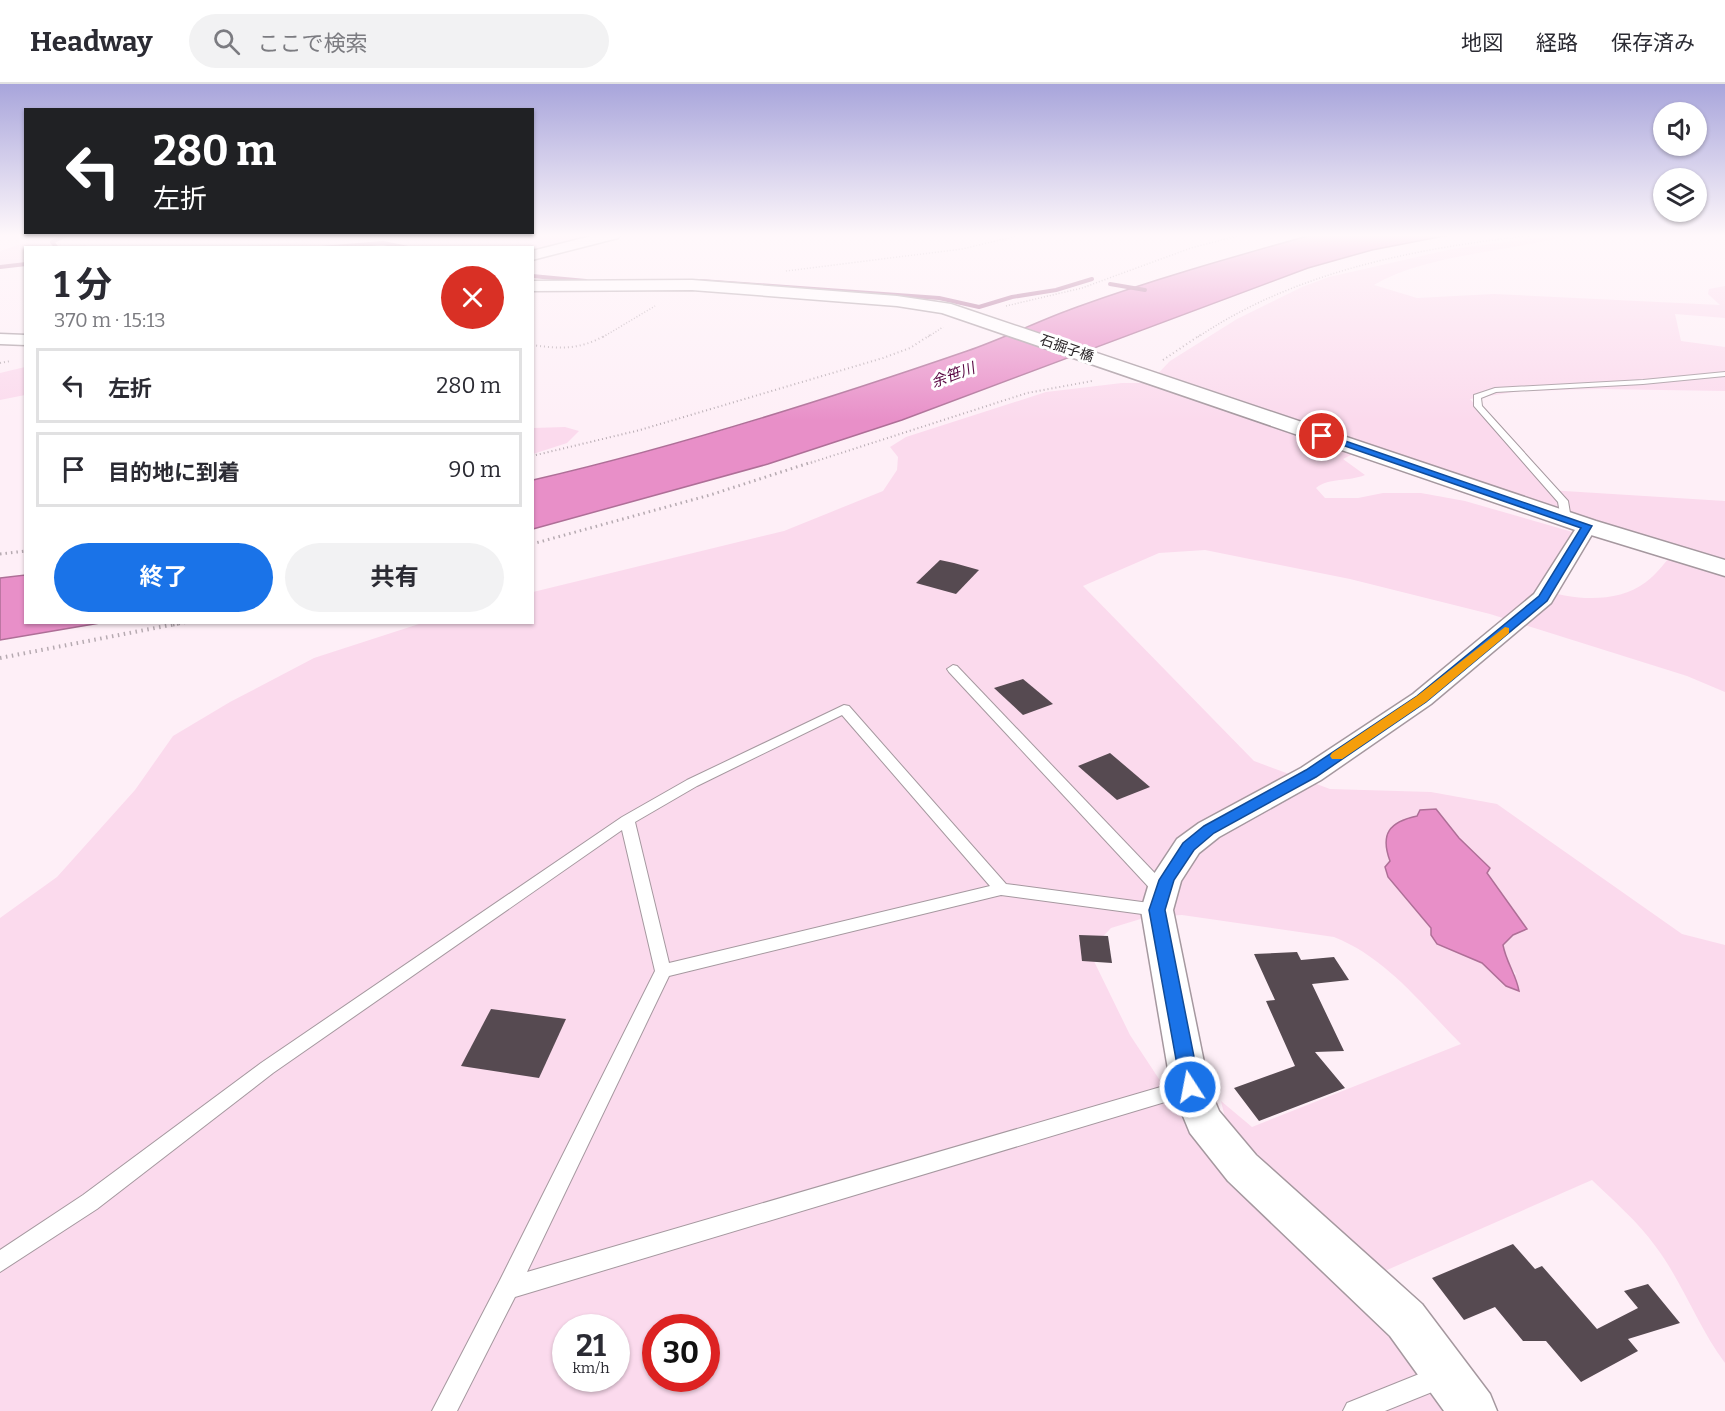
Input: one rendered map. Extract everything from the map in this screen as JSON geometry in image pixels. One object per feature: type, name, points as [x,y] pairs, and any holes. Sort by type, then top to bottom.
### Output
[{"type":"street","name":"石掘子橋","points":[[844,297],[914,303],[972,316],[1577,523],[1725,567]]},
{"type":"street","points":[[0,339],[24,340]]},
{"type":"street","points":[[1473,1411],[1406,1320],[1242,1168],[1204,1121],[1190,1087],[1160,901],[1166,880],[1188,846],[1209,830],[1311,774],[1422,699],[1543,598],[1577,523]]},
{"type":"lane","points":[[1577,523],[1563,501],[1478,406],[1477,397],[1495,390],[1643,382],[1725,374]]},
{"type":"lane","points":[[953,669],[1160,901]]},
{"type":"lane","points":[[0,1262],[90,1202],[267,1068],[627,820],[692,783],[844,709],[1001,889]]},
{"type":"lane","points":[[444,1411],[508,1288],[663,971],[627,820]]},
{"type":"lane","points":[[663,971],[1001,889],[1160,901]]},
{"type":"lane","points":[[508,1288],[1190,1087]]},
{"type":"lane","points":[[1355,1411],[1446,1375]]},
{"type":"path","points":[[534,455],[663,423],[883,358],[910,348],[951,322],[1047,297]]},
{"type":"path","points":[[1135,372],[1158,362],[1238,312],[1269,297]]},
{"type":"path","points":[[534,345],[562,349],[588,345],[633,317],[663,303]]},
{"type":"path","points":[[534,543],[710,495],[1027,393],[1098,380]]},
{"type":"path","points":[[0,554],[24,550]]},
{"type":"path","points":[[0,658],[178,624]]},
{"type":"shaded area","points":[[1282,297],[1554,297],[1720,305],[1711,297],[1725,297],[1725,318],[1675,314],[1681,341],[1725,347],[1725,391],[1599,389],[1520,391],[1470,399],[1548,490],[1725,501],[1725,692],[1687,676],[1490,614],[1350,579],[1205,550],[1159,553],[1083,586],[1254,761],[1330,789],[1431,792],[1497,804],[1682,934],[1725,945],[1725,1363],[1656,1247],[1634,1221],[1592,1180],[1387,1270],[1364,1265],[1229,1135],[1221,1101],[1252,1127],[1461,1044],[1387,970],[1371,957],[1334,937],[1182,915],[1147,917],[1111,928],[1089,951],[1130,1035],[1186,1120],[1347,1287],[1454,1411],[0,1411],[0,918],[57,877],[135,790],[173,736],[230,702],[314,658],[419,624],[534,624],[534,592],[784,531],[883,491],[897,470],[898,457],[890,447],[906,437],[1046,392],[1122,383],[1149,383],[1170,361],[1237,319]],"holes":[[[1351,455],[1408,462],[1675,551],[1650,579],[1635,589],[1609,597],[1568,596],[1542,590],[1576,533],[1465,501],[1421,493],[1383,493],[1358,498],[1325,498],[1316,488],[1327,482],[1365,475],[1343,459]],[[1436,809],[1459,838],[1489,868],[1487,873],[1527,928],[1512,935],[1503,944],[1506,961],[1516,974],[1506,985],[1482,963],[1461,953],[1431,928],[1388,877],[1385,867],[1390,861],[1407,818]]]},
{"type":"shaded area","points":[[24,367],[24,395],[0,400],[0,373]]},
{"type":"shaded area","points":[[565,427],[579,431],[567,443],[534,454],[534,428]]},
{"type":"water","name":"余笹川","points":[[1106,297],[1231,297],[902,420],[768,464],[534,529],[534,480],[697,437],[860,387],[967,351]]},
{"type":"water","points":[[24,575],[24,624],[94,624],[0,640],[0,578]]},
{"type":"water","points":[[1436,809],[1459,838],[1490,868],[1487,873],[1527,929],[1513,935],[1503,945],[1519,991],[1506,986],[1482,963],[1437,944],[1431,935],[1431,928],[1388,877],[1385,867],[1390,861],[1386,843],[1389,831],[1400,822],[1417,816],[1420,810]]},
{"type":"building","points":[[940,560],[979,570],[956,594],[916,583]]},
{"type":"building","points":[[1023,679],[1053,704],[1023,715],[994,688]]},
{"type":"building","points":[[1110,753],[1150,787],[1117,800],[1078,766]]},
{"type":"building","points":[[1079,935],[1108,936],[1112,963],[1082,961]]},
{"type":"building","points":[[1297,952],[1301,960],[1334,957],[1349,980],[1312,984],[1344,1051],[1315,1052],[1345,1088],[1259,1121],[1234,1088],[1295,1066],[1266,1001],[1275,1000],[1254,954]]},
{"type":"building","points":[[491,1009],[566,1019],[539,1078],[461,1066]]},
{"type":"building","points":[[1513,1244],[1535,1269],[1542,1266],[1597,1329],[1638,1308],[1624,1291],[1648,1284],[1680,1323],[1628,1339],[1638,1351],[1581,1382],[1546,1341],[1523,1341],[1495,1307],[1464,1320],[1432,1278]]},
{"type":"waterway","points":[[924,297],[979,307],[1012,297]]},
{"type":"slow traffic","points":[[1337,756],[1422,699],[1505,630]]},
{"type":"route","points":[[1190,1087],[1157,910],[1166,880],[1188,846],[1209,830],[1311,774],[1422,699],[1543,598],[1587,526],[1322,436]]}]
